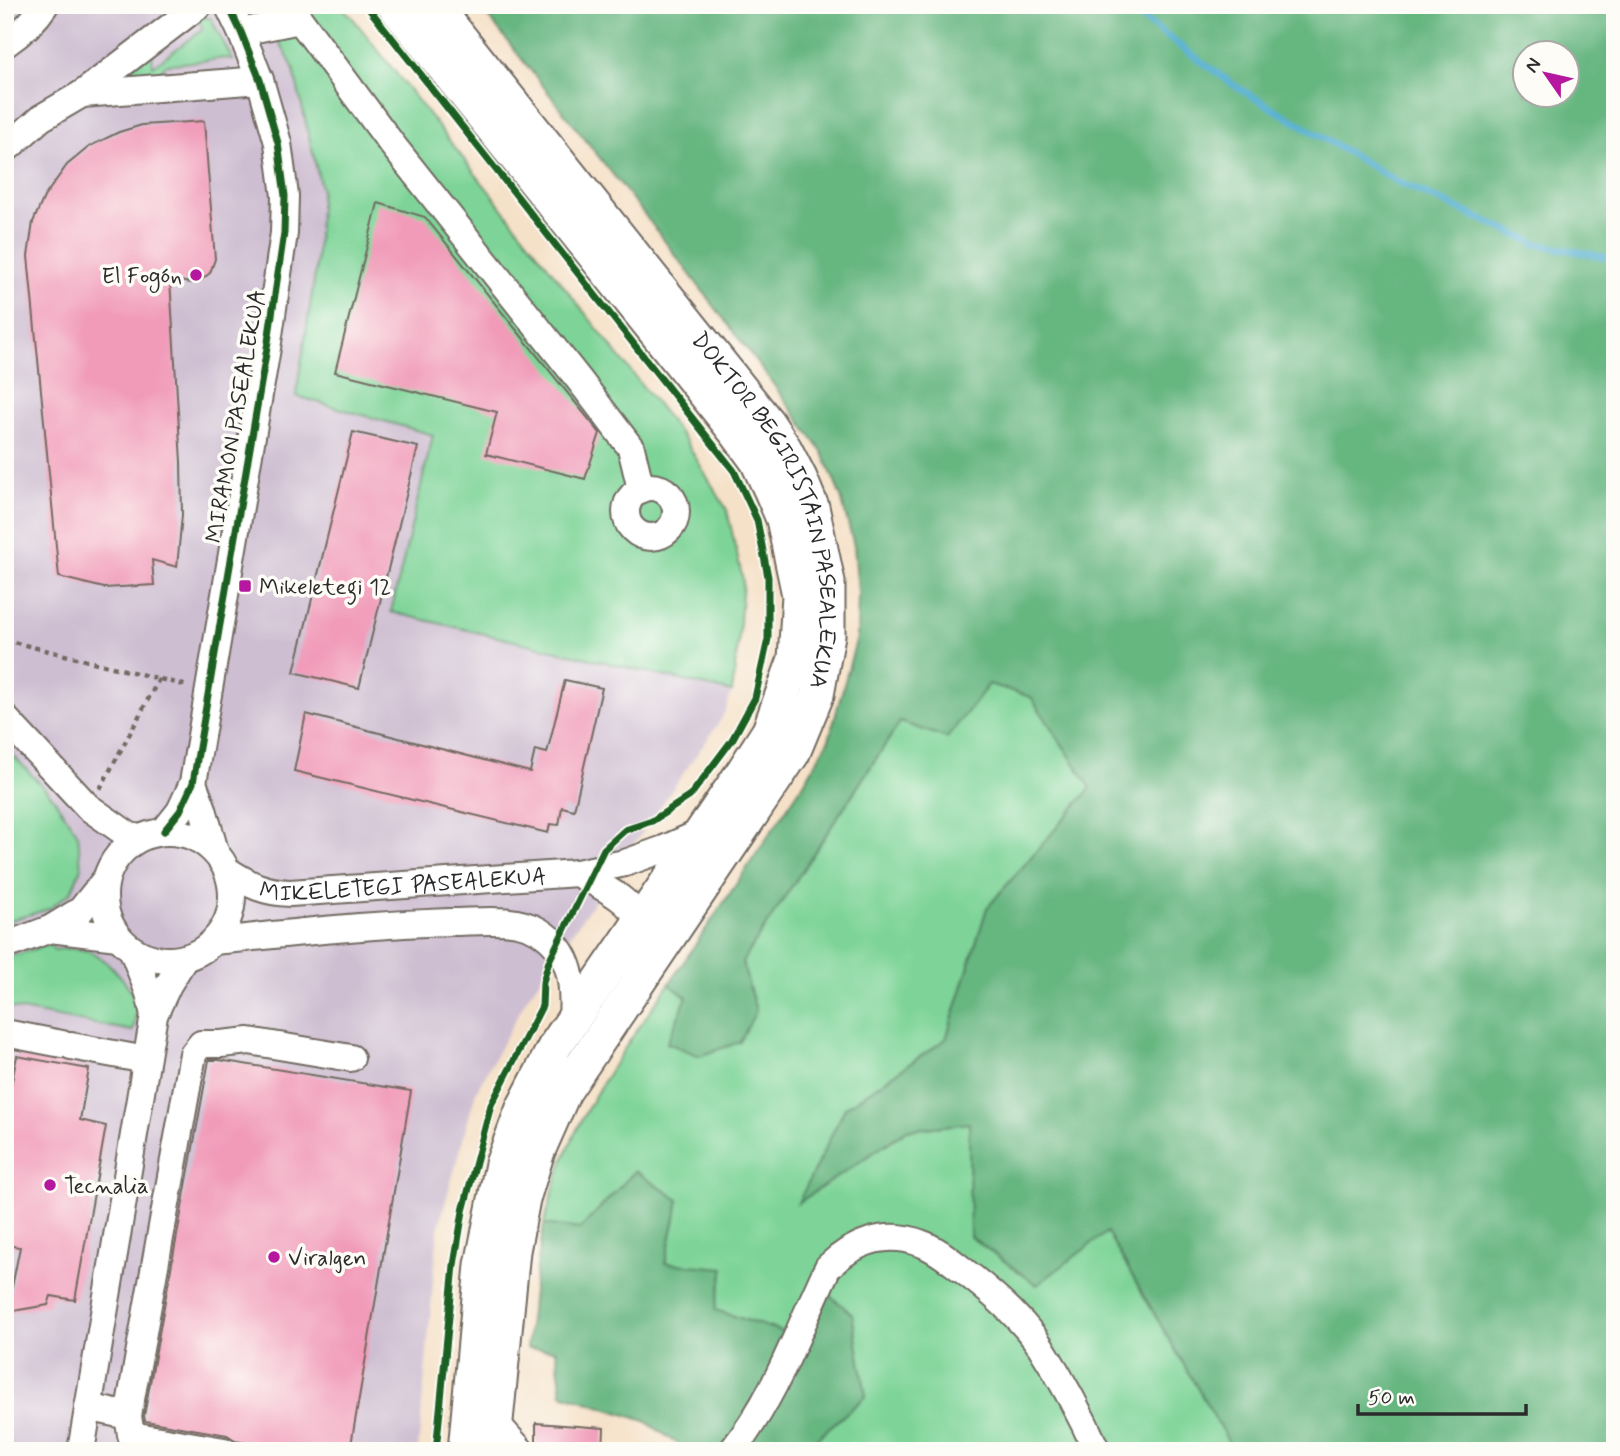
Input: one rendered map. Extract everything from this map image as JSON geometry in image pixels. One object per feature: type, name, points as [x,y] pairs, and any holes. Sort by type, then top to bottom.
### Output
[{"type":"main road","name":"DOKTOR BEGIRISTAIN PASEALEKUA","points":[[394,5],[738,435],[757,461],[783,519],[799,595],[795,659],[769,731],[639,923]]},
{"type":"main road","name":"DOKTOR BEGIRISTAIN PASEALEKUA","points":[[434,5],[786,449],[812,507],[828,582],[828,635],[817,695],[793,753],[564,1092],[538,1151],[523,1199],[513,1251],[494,1437]]},
{"type":"main road","points":[[465,1451],[482,1265],[502,1164],[523,1108],[555,1046],[639,923]]},
{"type":"street","points":[[5,44],[22,33],[45,5]]},
{"type":"street","points":[[5,150],[41,118],[82,94],[199,5]]},
{"type":"street","name":"MIRAMON PASEALEKUA","points":[[164,831],[180,811],[193,783],[284,233],[285,196],[278,143],[260,80],[228,5]]},
{"type":"street","points":[[241,32],[300,20],[391,143],[631,448],[641,489]]},
{"type":"street","points":[[82,94],[260,80]]},
{"type":"street","points":[[5,718],[128,835],[138,838]]},
{"type":"street","name":"MIRAMON PASEALEKUA","points":[[193,783],[222,861]]},
{"type":"street","points":[[92,802],[108,872],[104,900],[107,919],[126,944],[149,993],[155,1015]]},
{"type":"street","name":"MIKELETEGI PASEALEKUA","points":[[222,861],[251,886],[272,892],[290,892],[577,873],[625,863],[702,832]]},
{"type":"street","points":[[5,946],[51,929],[81,910],[123,850],[138,838],[151,833],[183,833],[200,839],[222,861],[233,889],[232,908],[226,926],[215,941],[184,959],[166,961],[149,958],[126,944],[51,929]]},
{"type":"street","points":[[577,873],[613,893],[631,907],[639,923]]},
{"type":"street","name":"MIKELETEGI PASEALEKUA","points":[[215,941],[420,923],[496,921],[519,924],[537,930],[563,954],[574,994],[572,1021]]},
{"type":"street","name":"DOKTOR BEGIRISTAIN PASEALEKUA","points":[[596,1044],[606,1007],[630,964],[639,923]]},
{"type":"street","points":[[81,1451],[155,1015],[168,985],[184,959]]},
{"type":"street","points":[[5,1033],[146,1060]]},
{"type":"street","points":[[223,1451],[131,1435],[128,1416],[193,1054],[201,1044],[249,1041],[351,1065]]},
{"type":"street","points":[[732,1451],[769,1397],[828,1267],[840,1255],[855,1246],[873,1239],[898,1238],[921,1243],[943,1255],[985,1287],[1017,1317],[1041,1347],[1082,1418],[1097,1451]]},
{"type":"street","points":[[88,1407],[128,1416]]},
{"type":"street","points":[[494,1437],[521,1451]]},
{"type":"path","points":[[5,640],[197,688]]},
{"type":"path","points":[[92,802],[159,679]]},
{"type":"shaded area","points":[[5,5],[260,5],[293,67],[321,188],[316,268],[433,435],[391,612],[732,692],[722,718],[527,998],[476,1092],[438,1229],[418,1451],[5,1451],[5,922],[49,909],[81,869],[77,834],[52,796],[5,747]]},
{"type":"green space","points":[[260,5],[340,5],[351,16],[685,440],[727,510],[743,580],[732,692],[391,612],[433,435],[296,396],[316,268],[321,188],[293,67]]},
{"type":"green space","points":[[479,5],[1615,5],[1615,1451],[1231,1451],[1227,1439],[1107,1232],[1037,1285],[970,1236],[969,1123],[907,1130],[798,1203],[845,1108],[946,1039],[987,908],[1091,788],[1031,697],[989,684],[947,738],[900,722],[742,962],[756,1011],[740,1042],[700,1056],[667,1043],[687,997],[669,984],[806,780],[829,739],[857,637],[858,592],[854,546],[841,497],[823,453],[768,377]]},
{"type":"green space","points":[[199,16],[212,19],[233,60],[227,58],[165,65],[156,80],[121,82],[129,68],[152,53],[153,66],[202,30]]},
{"type":"green space","points":[[989,684],[1031,697],[1091,788],[987,908],[946,1039],[845,1108],[799,1202],[907,1130],[969,1123],[970,1237],[1037,1284],[1107,1232],[1227,1439],[1231,1451],[802,1451],[866,1396],[852,1314],[828,1294],[805,1339],[715,1310],[665,1264],[679,1200],[580,1229],[544,1224],[562,1164],[586,1111],[612,1067],[669,984],[687,996],[668,1043],[756,1011],[742,962],[901,721],[947,737]]},
{"type":"green space","points":[[5,747],[52,796],[78,834],[81,869],[71,892],[49,909],[5,922]]},
{"type":"green space","points":[[50,944],[53,950],[72,948],[91,952],[113,969],[127,984],[135,1002],[133,1031],[5,1007],[5,958]]},
{"type":"green space","points":[[635,1171],[679,1200],[665,1263],[724,1268],[715,1310],[805,1339],[828,1294],[852,1314],[866,1396],[802,1451],[688,1451],[645,1421],[562,1394],[556,1350],[527,1348],[544,1224],[580,1229]]},
{"type":"building","points":[[204,121],[215,259],[210,273],[200,281],[190,283],[170,279],[181,462],[182,515],[177,567],[152,560],[154,585],[104,588],[59,577],[28,256],[33,222],[44,197],[67,165],[90,146],[119,132],[142,125]]},
{"type":"building","points":[[378,203],[425,217],[600,433],[585,479],[486,454],[497,412],[335,372]]},
{"type":"building","points":[[353,432],[418,447],[359,688],[294,672]]},
{"type":"building","points":[[565,680],[602,688],[574,810],[562,807],[559,825],[550,824],[548,833],[294,771],[306,714],[530,772],[535,750],[547,753]]},
{"type":"building","name":"Tecnalia","points":[[17,1056],[89,1069],[80,1120],[106,1126],[75,1300],[51,1296],[48,1305],[7,1312],[20,1247],[5,1245],[5,1115]]},
{"type":"building","name":"Viralgen","points":[[209,1060],[411,1091],[350,1451],[298,1451],[145,1421]]},
{"type":"building","points":[[536,1423],[604,1428],[603,1451],[536,1451]]},
{"type":"waterway","points":[[1124,5],[1235,86],[1398,182],[1537,244],[1615,259]]},
{"type":"cycle path","points":[[164,831],[180,811],[193,783],[284,233],[285,196],[278,143],[260,80],[228,5]]},
{"type":"cycle path","points":[[366,5],[734,471],[757,520],[768,577],[768,639],[755,698],[732,740],[690,796],[652,821],[625,830],[604,849],[549,961],[543,982],[542,1006],[491,1105],[463,1211],[454,1265],[436,1451]]},
{"type":"place","name":"El Fogón","points":[[196,275]]},
{"type":"place","name":"Mikeletegi 12","points":[[245,586]]},
{"type":"place","name":"Tecnalia","points":[[50,1185]]},
{"type":"place","name":"Viralgen","points":[[274,1257]]}]
